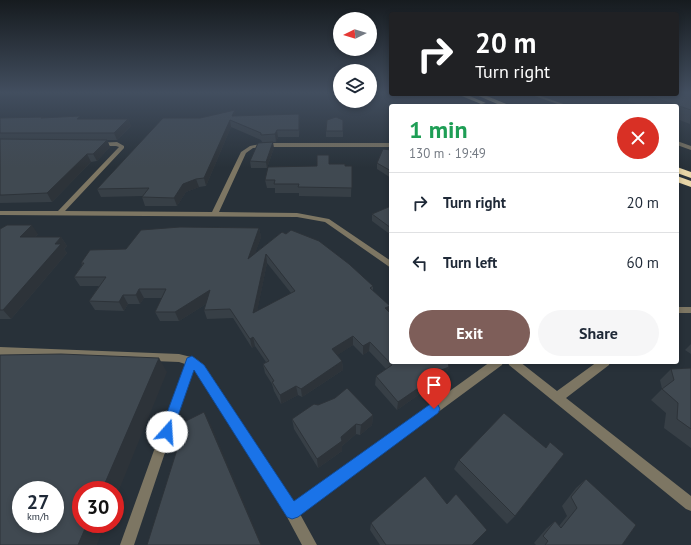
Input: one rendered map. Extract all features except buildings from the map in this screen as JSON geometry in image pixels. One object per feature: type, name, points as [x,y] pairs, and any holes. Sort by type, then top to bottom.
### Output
[{"type":"highway","points":[[679,171],[691,175]]},
{"type":"highway","points":[[679,180],[691,184]]},
{"type":"street","points":[[60,213],[122,147],[117,144],[94,144]]},
{"type":"street","points":[[679,144],[691,148]]},
{"type":"street","points":[[215,214],[244,152],[252,147],[265,145],[389,145]]},
{"type":"street","points":[[0,213],[297,215],[327,220],[389,264]]},
{"type":"street","points":[[679,310],[691,310]]},
{"type":"street","points":[[0,351],[179,358],[192,361],[200,368],[292,512],[310,545]]},
{"type":"street","points":[[127,545],[192,361]]},
{"type":"street","points":[[292,512],[495,364]]},
{"type":"street","points":[[516,364],[691,504]]},
{"type":"street","points":[[558,397],[602,364]]},
{"type":"route","points":[[167,432],[192,361],[200,368],[292,512],[434,409]]}]
